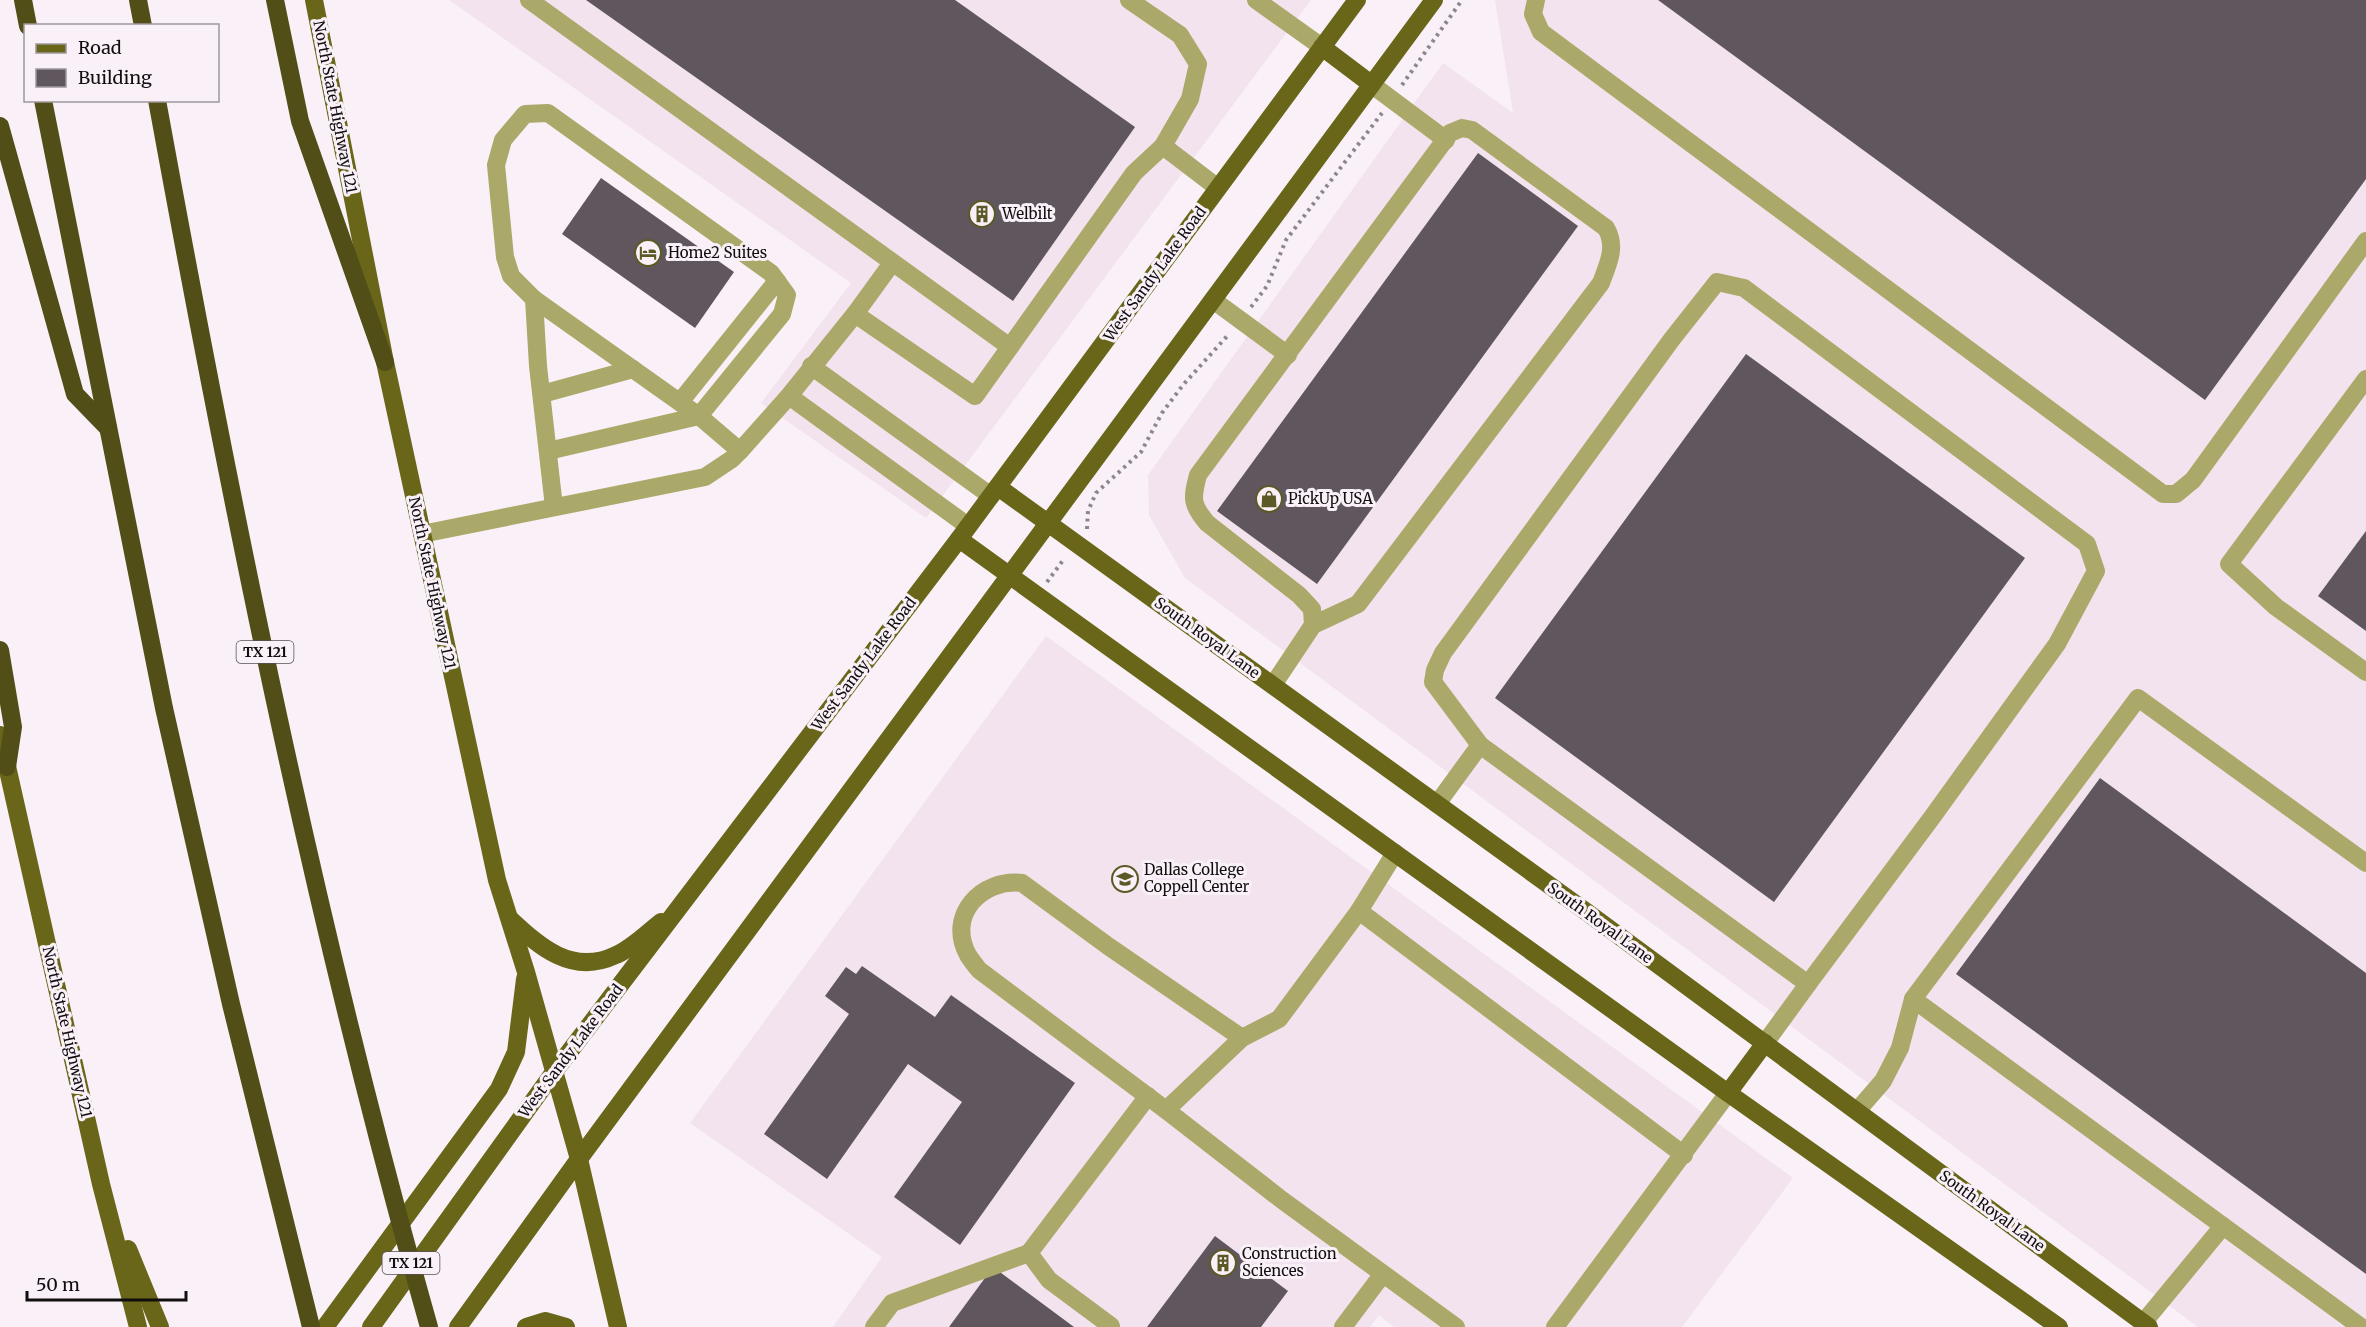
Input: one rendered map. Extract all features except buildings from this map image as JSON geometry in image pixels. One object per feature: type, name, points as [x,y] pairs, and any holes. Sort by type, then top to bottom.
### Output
[{"type":"highway","points":[[23,0],[28,24]]},
{"type":"highway","points":[[275,0],[300,121],[385,362]]},
{"type":"highway","points":[[139,2],[143,24]]},
{"type":"highway","points":[[43,102],[164,708],[231,1004],[310,1322]]},
{"type":"highway","name":"TX 121","points":[[157,102],[202,350],[272,686],[335,968],[393,1199],[429,1327]]},
{"type":"highway","points":[[0,126],[75,394],[109,429]]},
{"type":"highway","points":[[0,650],[13,727],[7,767]]},
{"type":"main road","name":"North State Highway 121","points":[[314,0],[385,362],[496,880],[526,972],[579,1159],[618,1327]]},
{"type":"main road","name":"West Sandy Lake Road","points":[[371,1327],[554,1072],[964,532],[1357,0]]},
{"type":"main road","points":[[458,1327],[579,1159],[1434,0]]},
{"type":"main road","points":[[1322,47],[1371,84]]},
{"type":"main road","name":"South Royal Lane","points":[[994,491],[1049,524],[1437,804],[1765,1043],[2144,1326]]},
{"type":"main road","points":[[964,532],[1010,576],[1728,1093],[2059,1327]]},
{"type":"main road","name":"North State Highway 121","points":[[0,735],[101,1184],[138,1327]]},
{"type":"main road","points":[[508,916],[538,944],[570,961],[593,961],[616,955],[677,910]]},
{"type":"main road","points":[[325,1327],[499,1089],[516,1053],[526,972]]},
{"type":"main road","points":[[1728,1093],[1765,1043]]},
{"type":"main road","points":[[101,1184],[160,1327]]},
{"type":"main road","points":[[526,1327],[545,1321],[566,1327]]},
{"type":"lane","points":[[529,0],[1010,347]]},
{"type":"lane","points":[[855,314],[975,396],[1134,173],[1163,146],[1190,99],[1198,64],[1180,35],[1129,0]]},
{"type":"lane","points":[[1256,0],[1322,47]]},
{"type":"lane","points":[[1536,0],[1533,14],[1541,32],[2163,494],[2176,494],[2193,480],[2366,241]]},
{"type":"lane","points":[[1371,84],[1446,140]]},
{"type":"lane","points":[[548,451],[699,416],[782,314],[787,295],[771,273],[548,113],[525,114],[503,140],[496,165],[505,257],[511,276],[534,299],[699,416],[740,451]]},
{"type":"lane","points":[[1273,685],[1313,625],[1358,604],[1601,283],[1610,258],[1613,240],[1606,228],[1472,130],[1462,128],[1450,133],[1198,475],[1192,498],[1198,512],[1207,523],[1299,595],[1312,609],[1313,625]]},
{"type":"lane","points":[[1163,146],[1218,188]]},
{"type":"lane","points":[[422,534],[705,477],[732,459],[789,396],[855,314],[892,263]]},
{"type":"lane","points":[[680,402],[777,281]]},
{"type":"lane","points":[[1765,1043],[2057,644],[2096,571],[2086,544],[1744,288],[1717,282],[1665,349],[1443,653],[1435,670],[1434,682],[1480,745],[1808,984]]},
{"type":"lane","points":[[534,299],[554,507]]},
{"type":"lane","points":[[1213,300],[1288,355]]},
{"type":"lane","points":[[811,366],[994,491]]},
{"type":"lane","points":[[542,394],[633,369]]},
{"type":"lane","points":[[2366,379],[2229,564],[2276,607],[2366,672]]},
{"type":"lane","points":[[789,396],[964,532]]},
{"type":"lane","points":[[1857,1111],[1883,1081],[1900,1048],[1913,999],[2138,698],[2366,863]]},
{"type":"lane","points":[[1437,804],[1480,745]]},
{"type":"lane","points":[[1166,1110],[1242,1038],[1279,1019],[1359,911],[1395,853]]},
{"type":"lane","points":[[1242,1038],[1022,884],[999,884],[973,899],[965,910],[963,938],[967,954],[979,970],[1382,1275],[1456,1327]]},
{"type":"lane","points":[[1359,911],[1684,1155]]},
{"type":"lane","points":[[1913,999],[2361,1327]]},
{"type":"lane","points":[[1555,1327],[1728,1093]]},
{"type":"lane","points":[[874,1327],[892,1303],[1029,1253],[1148,1096]]},
{"type":"lane","points":[[2144,1326],[2223,1226]]},
{"type":"lane","points":[[1029,1253],[1048,1280],[1111,1326]]},
{"type":"lane","points":[[1343,1327],[1382,1275]]},
{"type":"shaded area","points":[[449,0],[1311,0],[926,518],[761,403],[851,283]]},
{"type":"shaded area","points":[[1495,0],[2366,0],[2366,1327],[2198,1327],[1185,578],[1149,515],[1148,475],[1443,63],[1513,113]]},
{"type":"shaded area","name":"Dallas College Coppell Center","points":[[1046,636],[1793,1178],[1682,1327],[1394,1327],[1379,1315],[1370,1327],[833,1327],[882,1257],[690,1123]]},
{"type":"place","name":"Welbilt","points":[[982,214]]},
{"type":"place","name":"Home2 Suites","points":[[648,253]]},
{"type":"place","name":"PickUp USA","points":[[1269,499]]},
{"type":"place","name":"Dallas College Coppell Center","points":[[1125,879]]},
{"type":"place","name":"Construction Sciences","points":[[1223,1263]]}]
